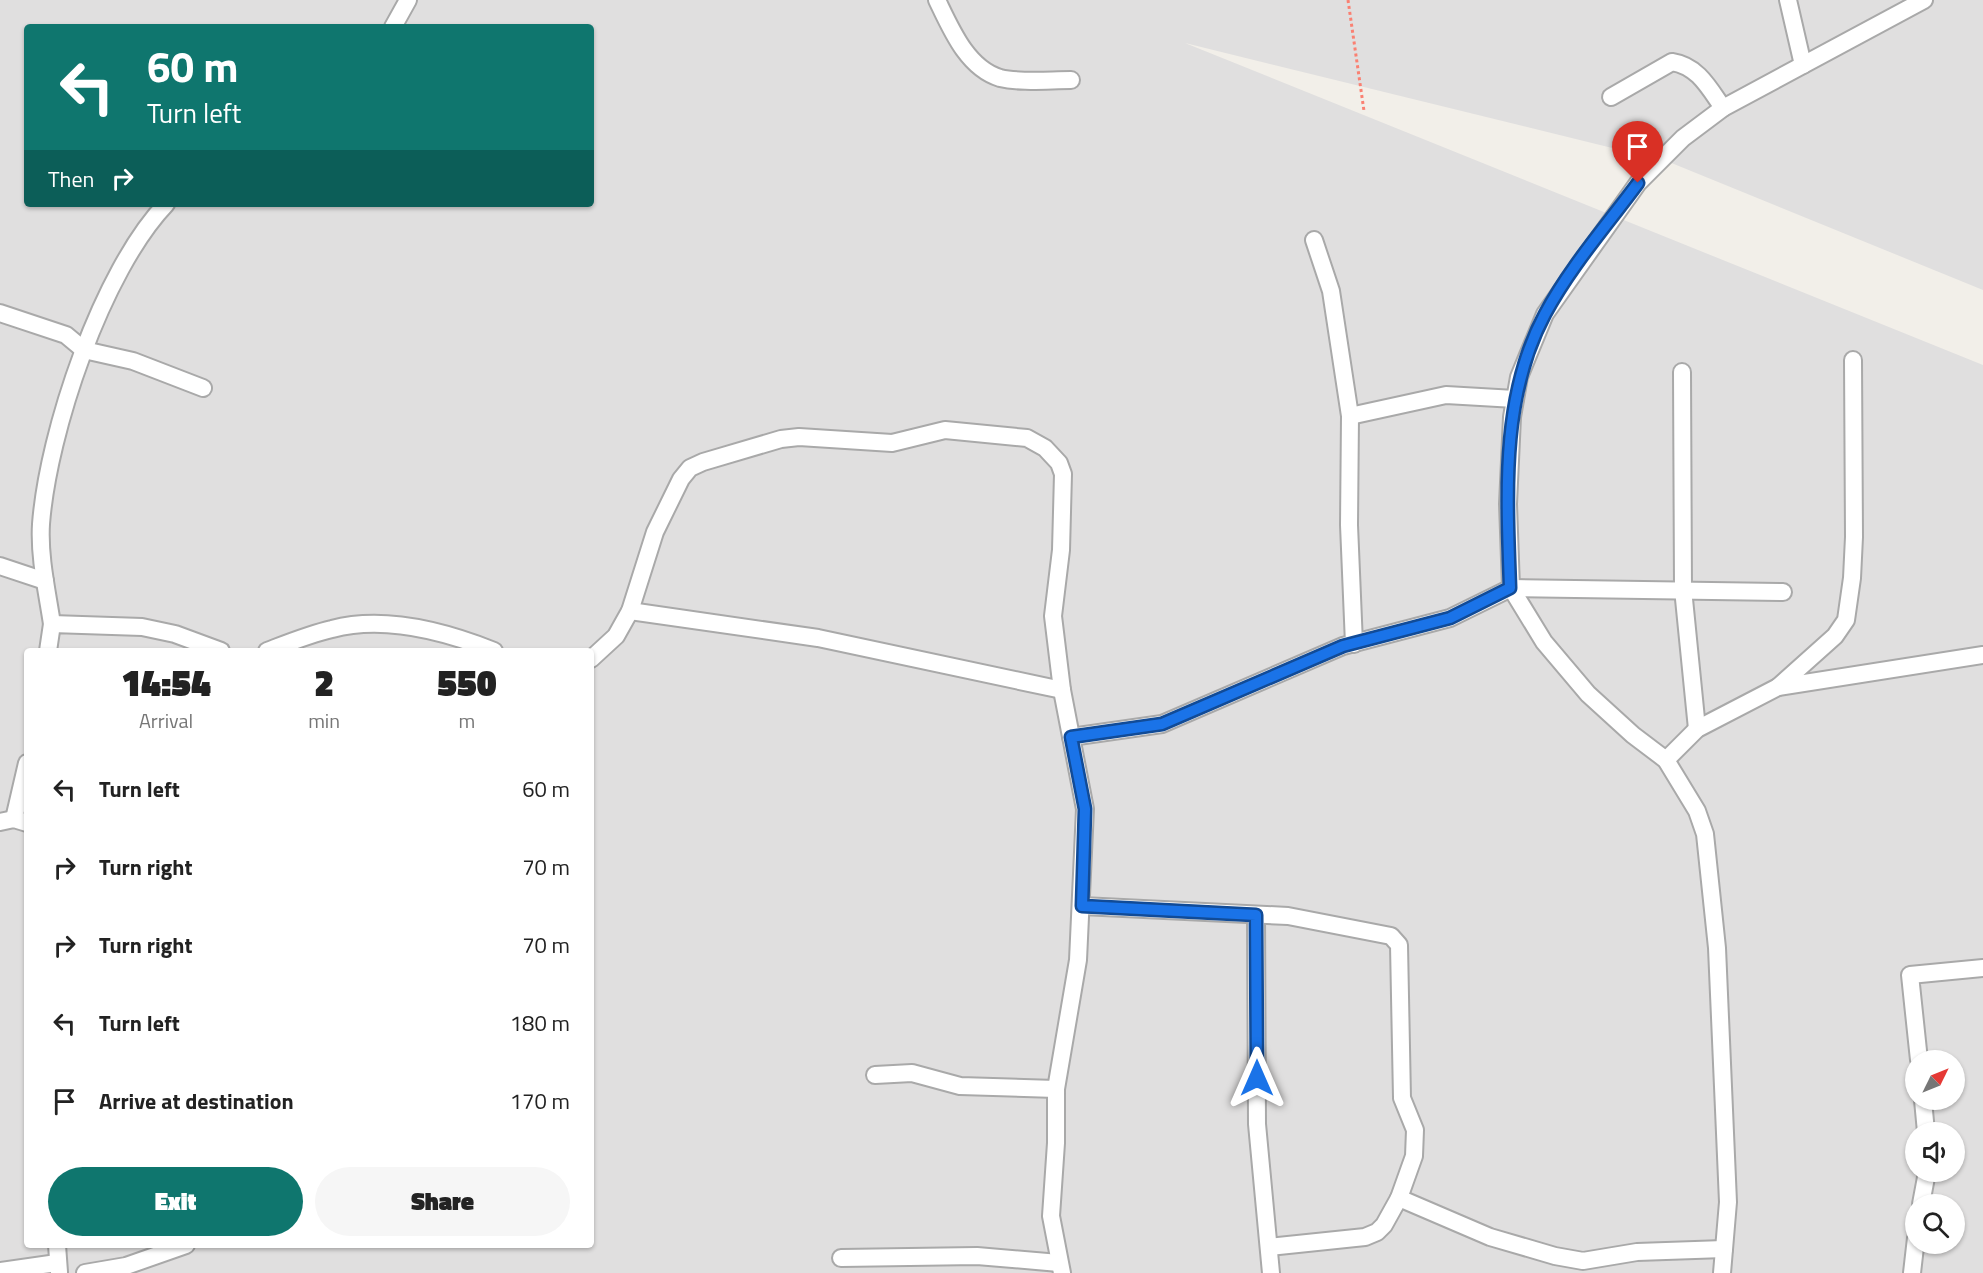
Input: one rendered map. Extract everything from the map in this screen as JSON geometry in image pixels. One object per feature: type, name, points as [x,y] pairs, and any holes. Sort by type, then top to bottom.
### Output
[{"type":"street","points":[[395,24],[408,0]]},
{"type":"street","points":[[937,0],[969,56],[984,71],[1002,78],[1071,80]]},
{"type":"street","points":[[1788,0],[1803,65]]},
{"type":"street","points":[[1722,1273],[1728,1202],[1717,948],[1705,834],[1697,812],[1666,760],[1633,735],[1588,694],[1544,642],[1510,588],[1508,504],[1515,399],[1519,377],[1545,314],[1638,183],[1683,138],[1723,108],[1924,0]]},
{"type":"street","points":[[1611,97],[1672,62],[1683,64],[1697,73],[1723,108]]},
{"type":"street","points":[[48,648],[52,624],[41,533],[46,491],[59,428],[84,350],[119,272],[137,240],[164,207]]},
{"type":"street","points":[[1314,240],[1331,291],[1350,416],[1349,525],[1354,644]]},
{"type":"street","points":[[0,314],[66,335],[84,350],[133,362],[203,388]]},
{"type":"street","points":[[1666,760],[1697,729],[1778,687],[1835,636],[1846,620],[1852,578],[1854,537],[1853,360]]},
{"type":"street","points":[[1682,372],[1683,589],[1697,729]]},
{"type":"street","points":[[1350,416],[1446,395],[1515,399]]},
{"type":"street","points":[[594,656],[616,636],[630,611],[655,532],[681,479],[690,468],[703,462],[762,443],[799,437],[892,443],[945,430],[1027,438],[1045,448],[1059,463],[1063,474],[1061,550],[1053,616],[1062,690],[1085,809],[1078,960],[1056,1089],[1051,1216],[1060,1268],[976,1256],[841,1258]]},
{"type":"street","points":[[0,566],[45,581]]},
{"type":"street","points":[[1071,737],[1162,724],[1324,654],[1450,618],[1510,588],[1783,592]]},
{"type":"street","points":[[630,611],[818,638],[1062,690]]},
{"type":"street","points":[[52,624],[142,627],[174,634],[213,648]]},
{"type":"street","points":[[276,648],[334,628],[361,624],[431,630],[465,639],[487,648]]},
{"type":"street","points":[[1778,687],[1983,655]]},
{"type":"street","points":[[14,821],[24,776]]},
{"type":"street","points":[[1082,906],[1288,916],[1391,936],[1399,945],[1402,1098],[1416,1139],[1411,1168],[1399,1198],[1384,1225],[1377,1232],[1365,1237],[1269,1247]]},
{"type":"street","points":[[1256,915],[1257,1124],[1271,1273]]},
{"type":"street","points":[[1918,1050],[1910,975],[1983,968]]},
{"type":"street","points":[[875,1075],[912,1073],[960,1086],[1056,1089]]},
{"type":"street","points":[[1399,1198],[1490,1236],[1555,1256],[1583,1261],[1637,1252],[1724,1249]]},
{"type":"street","points":[[0,1271],[58,1268],[57,1248]]},
{"type":"street","points":[[85,1273],[126,1266],[177,1248]]},
{"type":"street","points":[[1912,1273],[1914,1254]]},
{"type":"path","points":[[1348,0],[1364,111]]},
{"type":"shaded area","points":[[0,0],[1983,0],[1983,290],[1669,162],[1185,43],[1983,365],[1983,1273],[0,1273]]},
{"type":"route","points":[[1257,1078],[1256,915],[1082,906],[1085,809],[1071,737],[1162,724],[1343,646],[1450,618],[1510,588],[1508,504],[1512,417],[1519,377],[1545,314],[1638,183]]}]
